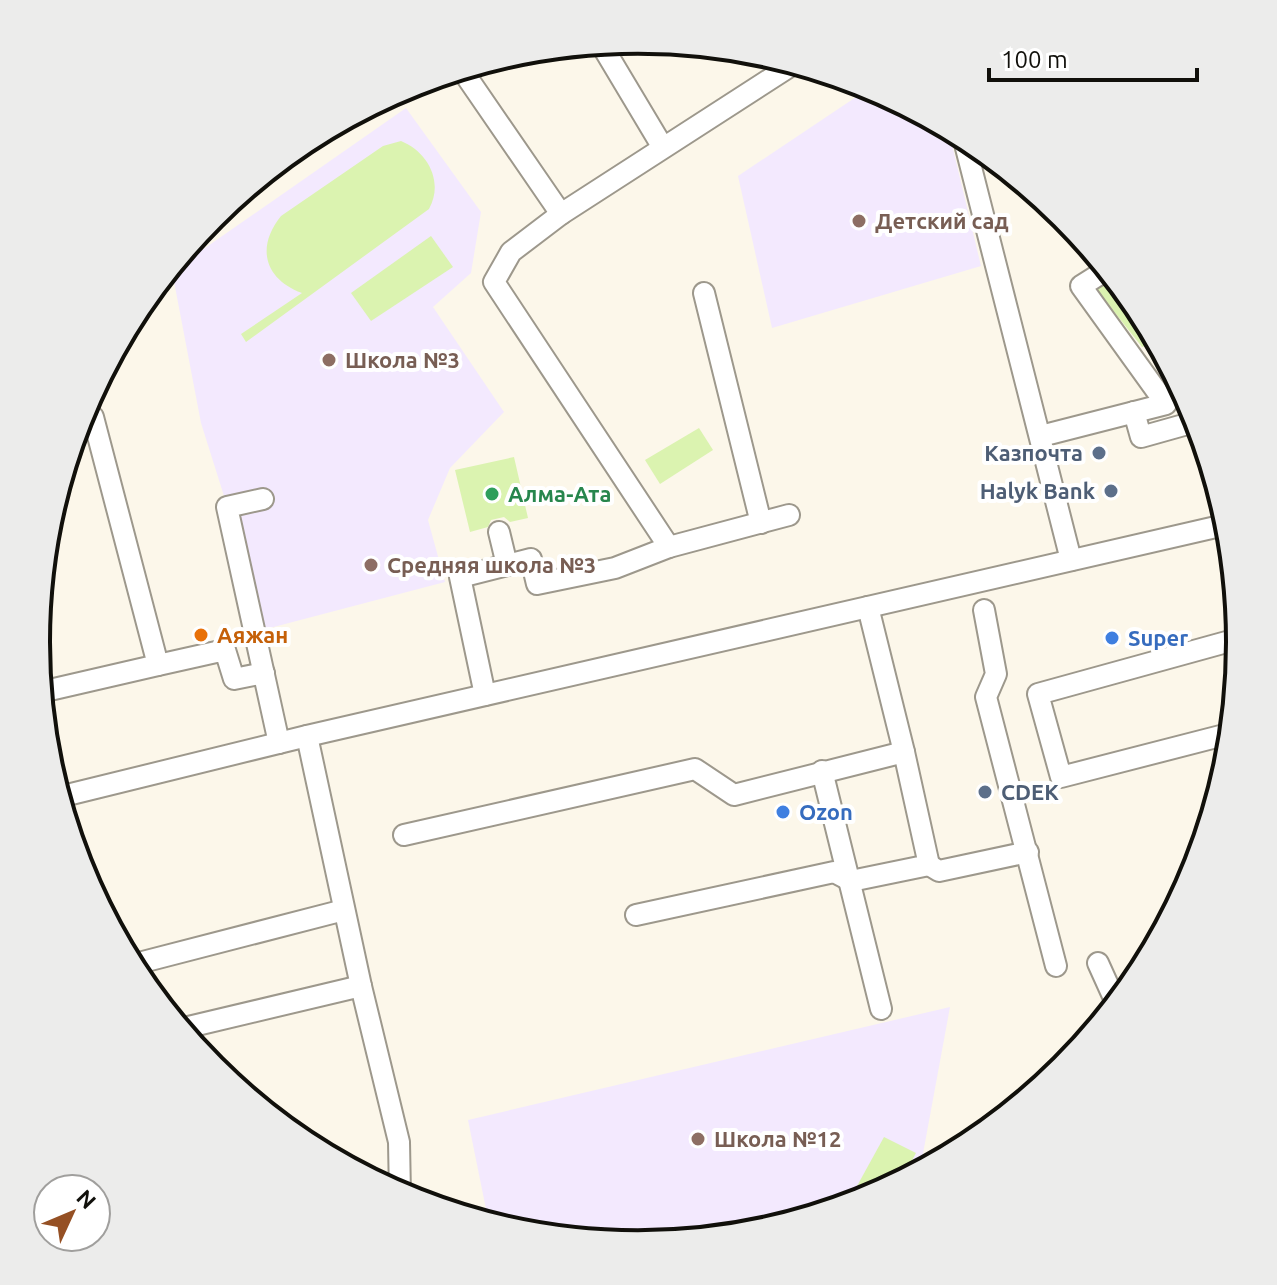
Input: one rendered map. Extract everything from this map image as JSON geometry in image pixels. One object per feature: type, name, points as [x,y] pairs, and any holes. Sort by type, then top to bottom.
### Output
[{"type":"street","points":[[607,55],[662,146]]},
{"type":"street","points":[[669,547],[494,282],[511,252],[561,214],[781,72]]},
{"type":"street","points":[[468,79],[561,214]]},
{"type":"street","points":[[968,155],[1071,560]]},
{"type":"street","points":[[1041,436],[1166,404],[1081,286],[1098,275]]},
{"type":"street","points":[[704,293],[761,523]]},
{"type":"street","points":[[1134,412],[1141,437],[1185,425]]},
{"type":"street","points":[[94,420],[158,665]]},
{"type":"street","points":[[263,499],[227,507],[279,743]]},
{"type":"street","points":[[485,695],[460,577],[531,559],[537,584],[615,568],[669,547],[789,515]]},
{"type":"street","points":[[70,794],[307,736],[1216,527]]},
{"type":"street","points":[[499,532],[507,565]]},
{"type":"street","points":[[868,607],[929,865]]},
{"type":"street","points":[[984,610],[996,674],[986,697],[1056,966]]},
{"type":"street","points":[[1219,736],[1061,777],[1038,694],[1227,642]]},
{"type":"street","points":[[52,689],[225,650],[234,679],[264,673]]},
{"type":"street","points":[[307,736],[361,986],[399,1142],[400,1180]]},
{"type":"street","points":[[404,835],[695,769],[734,795],[904,752]]},
{"type":"street","points":[[822,771],[881,1009]]},
{"type":"street","points":[[636,915],[834,872],[851,881],[929,865],[939,871],[1028,852]]},
{"type":"street","points":[[144,962],[344,910]]},
{"type":"street","points":[[1098,963],[1111,992]]},
{"type":"street","points":[[192,1026],[361,986]]},
{"type":"shaded area","name":"Детский сад","points":[[857,96],[899,115],[952,145],[981,266],[772,328],[738,176]]},
{"type":"shaded area","name":"Школа №3","points":[[406,108],[481,212],[471,273],[433,307],[504,412],[450,468],[428,520],[445,582],[266,629],[201,423],[174,281],[195,255]]},
{"type":"shaded area","name":"Школа №12","points":[[950,1007],[922,1158],[828,1200],[753,1220],[677,1230],[600,1230],[524,1220],[486,1211],[468,1120]]},
{"type":"green space","points":[[401,141],[419,152],[431,169],[435,189],[429,209],[246,342],[241,334],[302,293],[279,279],[268,261],[268,239],[281,216],[383,146]]},
{"type":"green space","points":[[431,236],[453,267],[371,321],[351,293]]},
{"type":"green space","points":[[1104,283],[1147,346],[1142,347],[1096,289]]},
{"type":"green space","points":[[699,428],[713,450],[660,484],[645,460]]},
{"type":"green space","name":"Алма-Ата","points":[[514,457],[528,518],[510,522],[504,517],[491,520],[488,527],[470,532],[455,470]]},
{"type":"green space","points":[[884,1137],[916,1153],[910,1164],[855,1189]]},
{"type":"place","name":"Детский сад","points":[[859,221]]},
{"type":"place","name":"Школа №3","points":[[329,360]]},
{"type":"place","name":"Казпочта","points":[[1099,453]]},
{"type":"place","name":"Halyk Bank","points":[[1111,491]]},
{"type":"place","name":"Алма-Ата","points":[[492,494]]},
{"type":"place","name":"Средняя школа №3","points":[[371,565]]},
{"type":"place","name":"Аяжан","points":[[201,635]]},
{"type":"place","name":"Super","points":[[1112,638]]},
{"type":"place","name":"CDEK","points":[[985,792]]},
{"type":"place","name":"Ozon","points":[[783,812]]},
{"type":"place","name":"Школа №12","points":[[698,1139]]}]
